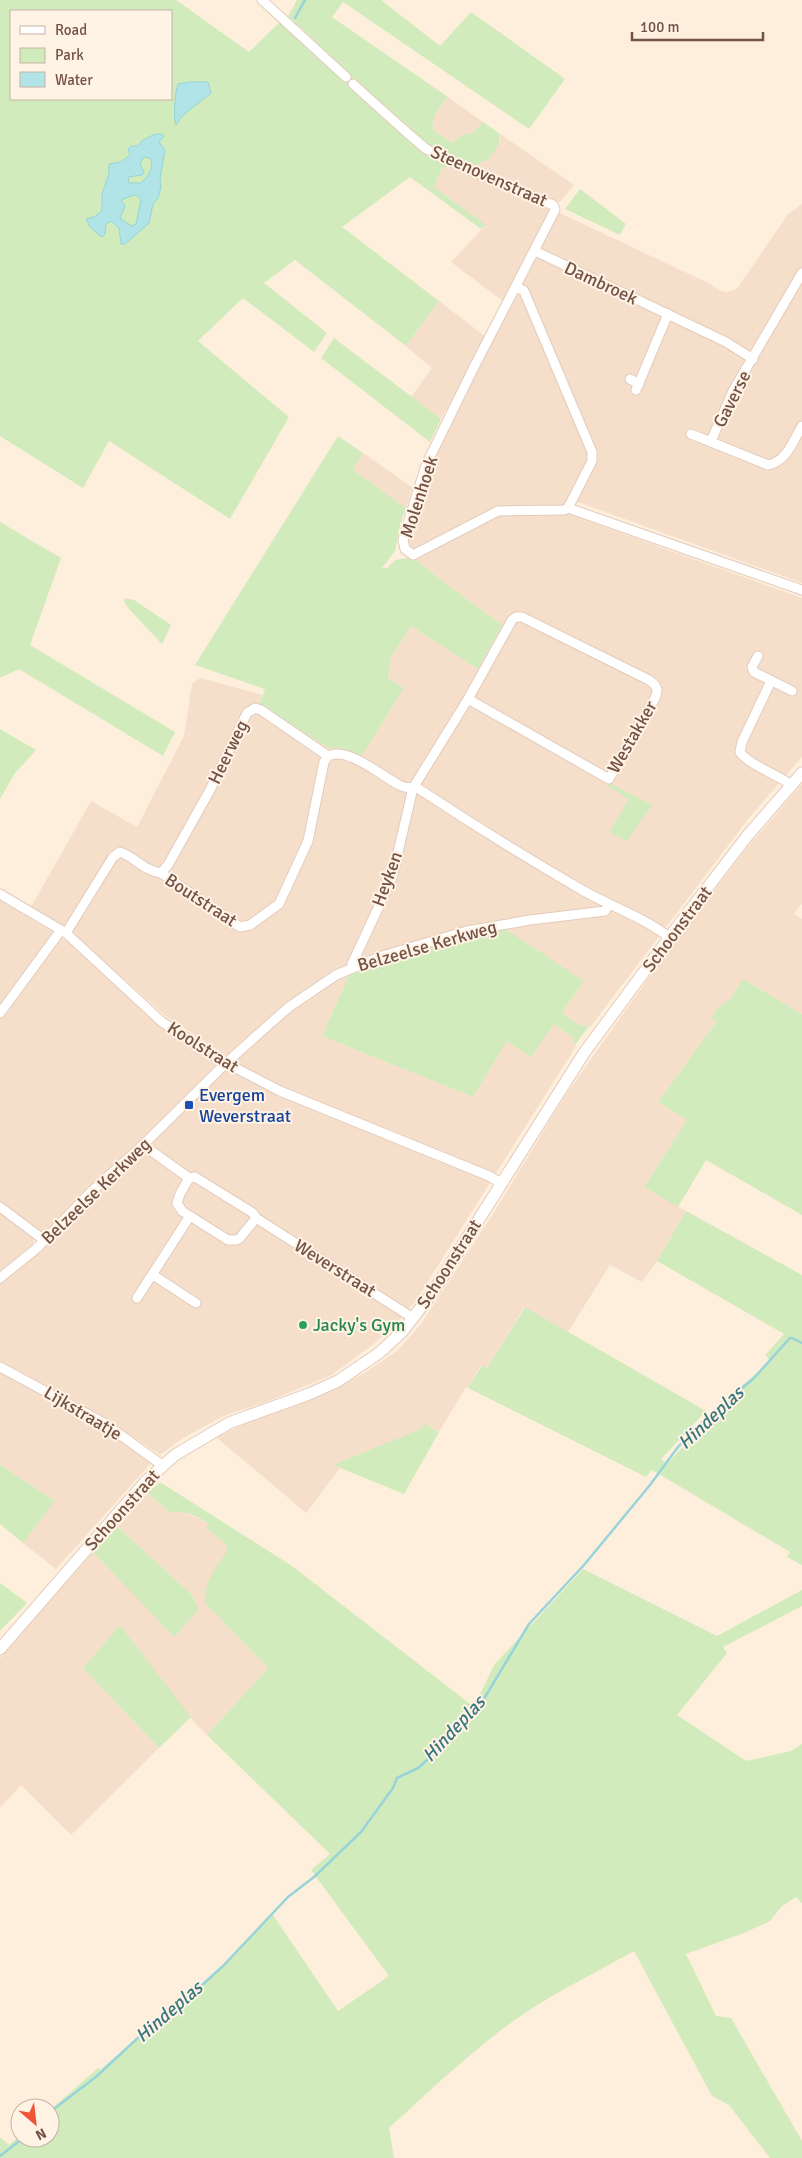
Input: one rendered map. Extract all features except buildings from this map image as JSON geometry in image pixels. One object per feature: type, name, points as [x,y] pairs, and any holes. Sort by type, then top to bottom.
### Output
[{"type":"street","points":[[262,0],[346,77]]},
{"type":"street","name":"Steenovenstraat","points":[[353,84],[425,148],[440,157],[554,206],[555,210]]},
{"type":"street","name":"Molenhoek","points":[[555,210],[426,465],[405,533],[403,546],[413,555],[498,511],[564,510],[568,508],[802,590]]},
{"type":"street","name":"Dambroek","points":[[535,251],[726,342],[753,359]]},
{"type":"street","points":[[753,359],[802,273]]},
{"type":"street","points":[[517,287],[524,291],[592,452],[592,461],[568,508]]},
{"type":"street","points":[[630,379],[637,387],[668,314]]},
{"type":"street","name":"Gaverse","points":[[711,441],[733,391],[753,359]]},
{"type":"street","name":"Gaverse","points":[[691,434],[768,465],[776,463],[783,458],[802,426]]},
{"type":"street","name":"Westakker","points":[[522,616],[649,680],[657,686],[657,695],[610,778],[606,779],[468,700],[512,620],[522,616]]},
{"type":"street","points":[[758,656],[752,670],[792,691]]},
{"type":"street","points":[[771,681],[742,742],[740,752],[745,758],[781,777],[791,785]]},
{"type":"street","points":[[414,788],[468,700]]},
{"type":"street","name":"Heerweg","points":[[161,872],[168,865],[206,797],[247,713],[255,708],[261,710],[328,756]]},
{"type":"street","points":[[328,756],[338,753],[344,755],[402,786],[419,789],[541,866],[659,929],[669,937]]},
{"type":"street","name":"Boutstraat","points":[[64,932],[117,853],[127,854],[151,872],[161,872],[240,927],[250,925],[279,904],[305,849],[324,762],[328,756]]},
{"type":"street","name":"Schoonstraat","points":[[0,1649],[162,1465],[198,1440],[229,1424],[310,1394],[338,1381],[379,1353],[413,1318],[438,1284],[584,1053],[669,937],[748,835],[802,773]]},
{"type":"street","name":"Heyken","points":[[352,967],[392,878],[414,788]]},
{"type":"street","name":"Koolstraat","points":[[0,894],[64,932],[162,1022],[226,1063],[287,1094],[489,1176],[501,1183]]},
{"type":"street","name":"Belzeelse Kerkweg","points":[[0,1278],[44,1240],[93,1190],[143,1145],[226,1063],[289,1007],[336,975],[352,967],[413,946],[467,931],[530,920],[605,911],[609,904]]},
{"type":"street","points":[[0,1013],[64,932]]},
{"type":"street","name":"Weverstraat","points":[[143,1145],[190,1178],[204,1182],[253,1213],[256,1218],[413,1318]]},
{"type":"street","points":[[190,1178],[180,1194],[178,1203],[182,1211],[190,1216],[232,1241],[240,1238],[256,1218]]},
{"type":"street","points":[[0,1207],[44,1240]]},
{"type":"street","points":[[137,1298],[190,1216]]},
{"type":"street","points":[[152,1275],[196,1303]]},
{"type":"street","name":"Lijkstraatje","points":[[0,1367],[104,1422],[162,1465]]},
{"type":"shaded area","points":[[448,97],[483,122],[472,133],[459,136],[452,143],[433,130],[432,122],[438,109]]},
{"type":"shaded area","points":[[499,133],[574,185],[559,203],[459,163],[500,140]]},
{"type":"shaded area","points":[[450,165],[550,209],[504,302],[451,262],[485,226],[434,187],[442,168]]},
{"type":"shaded area","points":[[802,204],[802,583],[569,499],[565,505],[501,506],[414,550],[409,549],[406,533],[430,461],[558,212],[706,282],[721,291],[727,292],[737,289],[788,214]]},
{"type":"shaded area","points":[[439,301],[486,337],[441,419],[411,397],[432,368],[406,346]]},
{"type":"shaded area","points":[[363,453],[413,488],[406,508],[353,470]]},
{"type":"shaded area","points":[[529,512],[568,514],[802,598],[802,757],[749,818],[591,1026],[581,1026],[562,1013],[584,981],[357,962],[282,1010],[227,1056],[167,1017],[74,935],[31,907],[91,801],[137,827],[184,736],[192,684],[195,681],[201,678],[262,695],[259,705],[329,748],[337,748],[362,756],[404,688],[388,679],[391,657],[411,626],[478,669],[502,625],[413,557],[493,514]]},
{"type":"shaded area","points":[[802,784],[802,904],[794,914],[802,919],[802,1014],[743,979],[729,1002],[711,1018],[717,1021],[658,1102],[687,1120],[644,1187],[686,1211],[657,1261],[642,1282],[610,1265],[568,1332],[524,1307],[487,1368],[481,1365],[439,1432],[429,1426],[334,1465],[340,1468],[306,1513],[216,1437],[246,1423],[323,1394],[363,1374],[398,1350],[421,1324],[491,1217],[565,1096],[671,946],[746,849]]},
{"type":"shaded area","points":[[0,900],[70,943],[111,980],[220,1061],[44,1235],[0,1202]]},
{"type":"shaded area","points":[[351,970],[322,1036],[473,1097],[507,1040],[554,1024],[573,1037],[576,1046],[417,1299],[398,1322],[376,1342],[332,1375],[269,1401],[224,1416],[183,1438],[160,1455],[106,1419],[0,1362],[0,1280],[212,1079],[293,1007]]},
{"type":"shaded area","points":[[0,1213],[32,1237],[34,1241],[33,1244],[0,1271]]},
{"type":"shaded area","points":[[0,1371],[105,1430],[151,1463],[56,1569],[23,1543],[55,1501],[0,1465]]},
{"type":"shaded area","points":[[148,1493],[170,1513],[185,1512],[210,1524],[207,1528],[226,1544],[227,1551],[205,1603],[268,1668],[207,1735],[193,1721],[120,1625],[83,1668],[159,1748],[71,1835],[21,1785],[0,1808],[0,1658],[93,1552],[174,1636],[199,1609],[191,1594],[118,1527]]},
{"type":"green space","points":[[0,0],[176,0],[249,52],[280,22],[309,48],[314,40],[288,16],[297,0],[381,0],[440,46],[471,12],[565,79],[529,129],[343,2],[332,17],[448,97],[434,116],[433,130],[452,143],[459,136],[472,133],[483,122],[499,133],[499,144],[488,160],[475,165],[459,163],[442,168],[434,187],[486,225],[481,229],[410,177],[342,227],[439,301],[406,346],[295,260],[264,283],[327,333],[314,352],[243,298],[198,341],[289,417],[230,519],[109,441],[83,488],[0,436]]},
{"type":"green space","points":[[580,189],[626,224],[620,235],[565,209]]},
{"type":"green space","points":[[334,338],[441,419],[430,442],[321,358]]},
{"type":"green space","points":[[338,436],[363,453],[353,470],[406,508],[400,525],[395,551],[382,568],[387,568],[395,560],[413,557],[502,625],[478,669],[411,626],[391,657],[388,679],[404,688],[362,756],[337,748],[329,748],[259,705],[265,689],[195,665]]},
{"type":"green space","points":[[0,522],[61,558],[30,645],[175,732],[163,756],[19,669],[0,678]]},
{"type":"green space","points":[[125,598],[134,600],[171,625],[162,644],[128,608],[124,601]]},
{"type":"green space","points":[[0,729],[36,750],[15,773],[0,799]]},
{"type":"green space","points":[[611,781],[613,785],[652,805],[627,841],[609,832],[629,799],[607,786]]},
{"type":"green space","points":[[504,928],[584,981],[562,1013],[581,1026],[589,1026],[575,1045],[573,1037],[554,1024],[531,1057],[507,1041],[473,1097],[322,1036],[351,970],[462,935]]},
{"type":"green space","points":[[743,979],[802,1014],[802,1215],[706,1160],[678,1207],[644,1187],[687,1120],[658,1102],[717,1021],[711,1018],[721,1004],[723,1005],[726,1000],[729,1002]]},
{"type":"green space","points":[[686,1211],[802,1275],[802,1565],[787,1557],[790,1552],[652,1470],[646,1477],[468,1388],[482,1365],[487,1368],[525,1307],[706,1411],[661,1459],[667,1464],[713,1414],[722,1409],[719,1405],[771,1361],[765,1355],[784,1334],[657,1261]]},
{"type":"green space","points":[[424,1424],[439,1432],[404,1494],[333,1465],[421,1429]]},
{"type":"green space","points":[[0,1465],[55,1501],[23,1543],[0,1524]]},
{"type":"green space","points":[[160,1482],[292,1566],[474,1707],[494,1665],[583,1569],[717,1636],[802,1590],[802,1606],[723,1647],[727,1653],[677,1715],[746,1761],[791,1751],[802,1744],[802,1903],[796,1897],[781,1907],[770,1921],[744,1933],[686,1954],[716,2016],[731,2018],[802,2141],[802,2158],[770,2158],[729,2105],[712,2096],[634,1951],[535,2006],[470,2055],[389,2128],[394,2158],[0,2158],[0,2137],[10,2144],[10,2148],[60,2148],[60,2101],[98,2068],[100,2070],[157,2020],[194,1993],[273,1915],[338,2011],[389,1976],[311,1870],[330,1854],[207,1735],[268,1668],[205,1603],[208,1582],[227,1551],[226,1544],[206,1528],[209,1524],[186,1513],[170,1513],[148,1493]]},
{"type":"green space","points":[[118,1527],[191,1594],[199,1609],[174,1637],[93,1552]]},
{"type":"green space","points":[[0,1583],[27,1603],[0,1631]]},
{"type":"green space","points":[[120,1625],[191,1717],[159,1748],[83,1668]]},
{"type":"water","points":[[208,82],[211,93],[182,116],[176,125],[175,105],[178,84]]},
{"type":"water","points":[[155,134],[162,134],[164,136],[159,142],[165,150],[160,179],[161,187],[158,198],[153,204],[149,223],[125,244],[121,244],[119,228],[111,221],[106,224],[105,234],[102,237],[90,227],[86,219],[94,217],[102,211],[102,195],[109,173],[109,164],[121,162],[130,155],[128,149],[131,146],[138,146],[143,140]],"holes":[[[144,157],[150,158],[152,165],[150,172],[141,183],[129,183],[128,177],[144,173],[140,163]],[[133,195],[138,196],[141,200],[136,224],[131,226],[120,218],[125,206],[121,200]]]},
{"type":"waterway","points":[[295,18],[305,0]]},
{"type":"waterway","name":"Hindeplas","points":[[60,2104],[97,2076],[155,2022],[191,1995],[223,1966],[288,1897],[314,1877],[361,1832],[393,1788],[397,1778],[418,1768],[479,1707],[529,1624],[584,1565],[650,1485],[678,1447],[707,1417],[753,1379],[790,1338],[802,1343]]},
{"type":"waterway","name":"Hindeplas","points":[[0,2156],[10,2148]]},
{"type":"place","name":"Evergem Weverstraat","points":[[189,1105]]},
{"type":"place","name":"Jacky's Gym","points":[[303,1325]]}]
